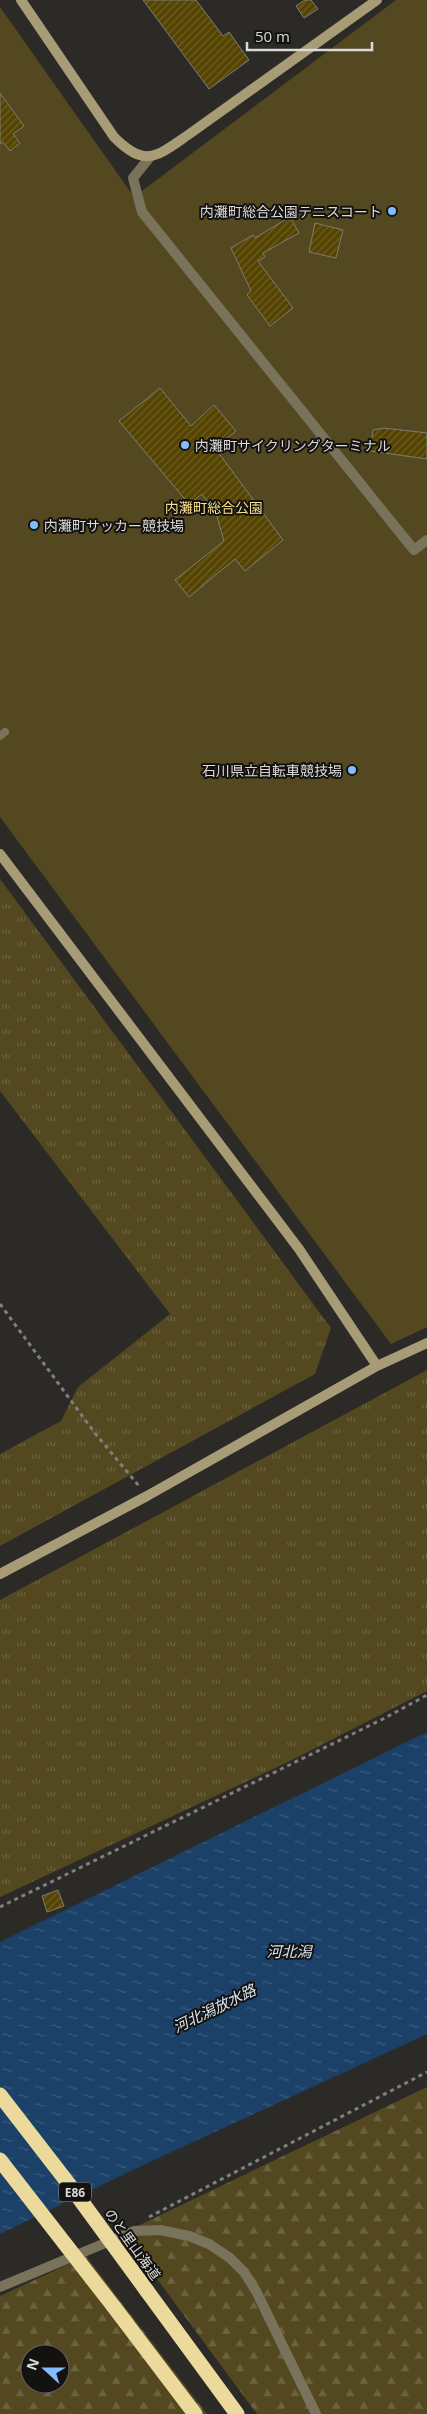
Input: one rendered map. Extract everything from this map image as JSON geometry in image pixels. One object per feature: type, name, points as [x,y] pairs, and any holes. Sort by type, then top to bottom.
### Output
[{"type":"highway","name":"のと里山海道","points":[[0,2095],[68,2183],[237,2414]]},
{"type":"highway","points":[[0,2160],[195,2414]]},
{"type":"street","points":[[21,0],[114,137],[128,150],[139,156],[150,156],[167,149],[188,136],[377,0]]},
{"type":"street","points":[[150,156],[133,178],[142,212],[414,550],[427,540]]},
{"type":"street","points":[[0,854],[299,1249],[377,1366]]},
{"type":"street","points":[[0,1574],[147,1496],[377,1366],[427,1343]]},
{"type":"street","points":[[0,2287],[134,2231],[160,2230],[189,2236],[208,2244],[239,2268],[256,2291],[316,2414]]},
{"type":"path","points":[[0,1304],[94,1432],[147,1496]]},
{"type":"path","points":[[0,1907],[427,1695]]},
{"type":"path","points":[[134,2231],[150,2216],[427,2072]]},
{"type":"green space","name":"内灘町総合公園","points":[[396,0],[427,0],[427,1327],[391,1344],[0,817],[0,7],[134,197]]},
{"type":"green space","points":[[0,879],[331,1328],[315,1374],[0,1546],[0,1454],[61,1421],[78,1387],[170,1314],[0,1091]]},
{"type":"green space","points":[[427,1370],[427,1691],[288,1762],[0,1897],[0,1600]]},
{"type":"green space","points":[[427,2087],[427,2414],[257,2414],[123,2233]]},
{"type":"green space","points":[[86,2256],[207,2414],[0,2414],[0,2296]]},
{"type":"water","name":"河北潟","points":[[427,1732],[427,2034],[139,2167],[0,2234],[0,1942]]},
{"type":"building","points":[[143,0],[196,0],[223,36],[229,32],[249,60],[209,89]]},
{"type":"building","points":[[305,0],[311,0],[318,9],[304,18],[296,6]]},
{"type":"building","points":[[0,93],[24,126],[13,134],[20,143],[10,151],[3,142],[0,144]]},
{"type":"building","points":[[290,217],[299,233],[263,253],[265,257],[258,261],[293,308],[270,326],[247,295],[251,291],[231,248],[253,235],[255,238]]},
{"type":"building","points":[[315,223],[343,230],[336,258],[309,252]]},
{"type":"building","points":[[160,388],[191,426],[214,405],[236,431],[215,448],[283,540],[245,571],[235,559],[189,597],[175,580],[224,541],[216,513],[202,494],[189,504],[119,421]]},
{"type":"building","points":[[384,428],[427,433],[427,459],[370,451],[373,430]]},
{"type":"building","points":[[58,1890],[64,1906],[47,1912],[42,1896]]},
{"type":"place","name":"内灘町総合公園テニスコート","points":[[392,211]]},
{"type":"place","name":"内灘町サイクリングターミナル","points":[[185,445]]},
{"type":"place","name":"内灘町サッカー競技場","points":[[34,525]]},
{"type":"place","name":"石川県立自転車競技場","points":[[352,770]]},
{"type":"water label","name":"河北潟放水路","points":[[214,2008]]}]
